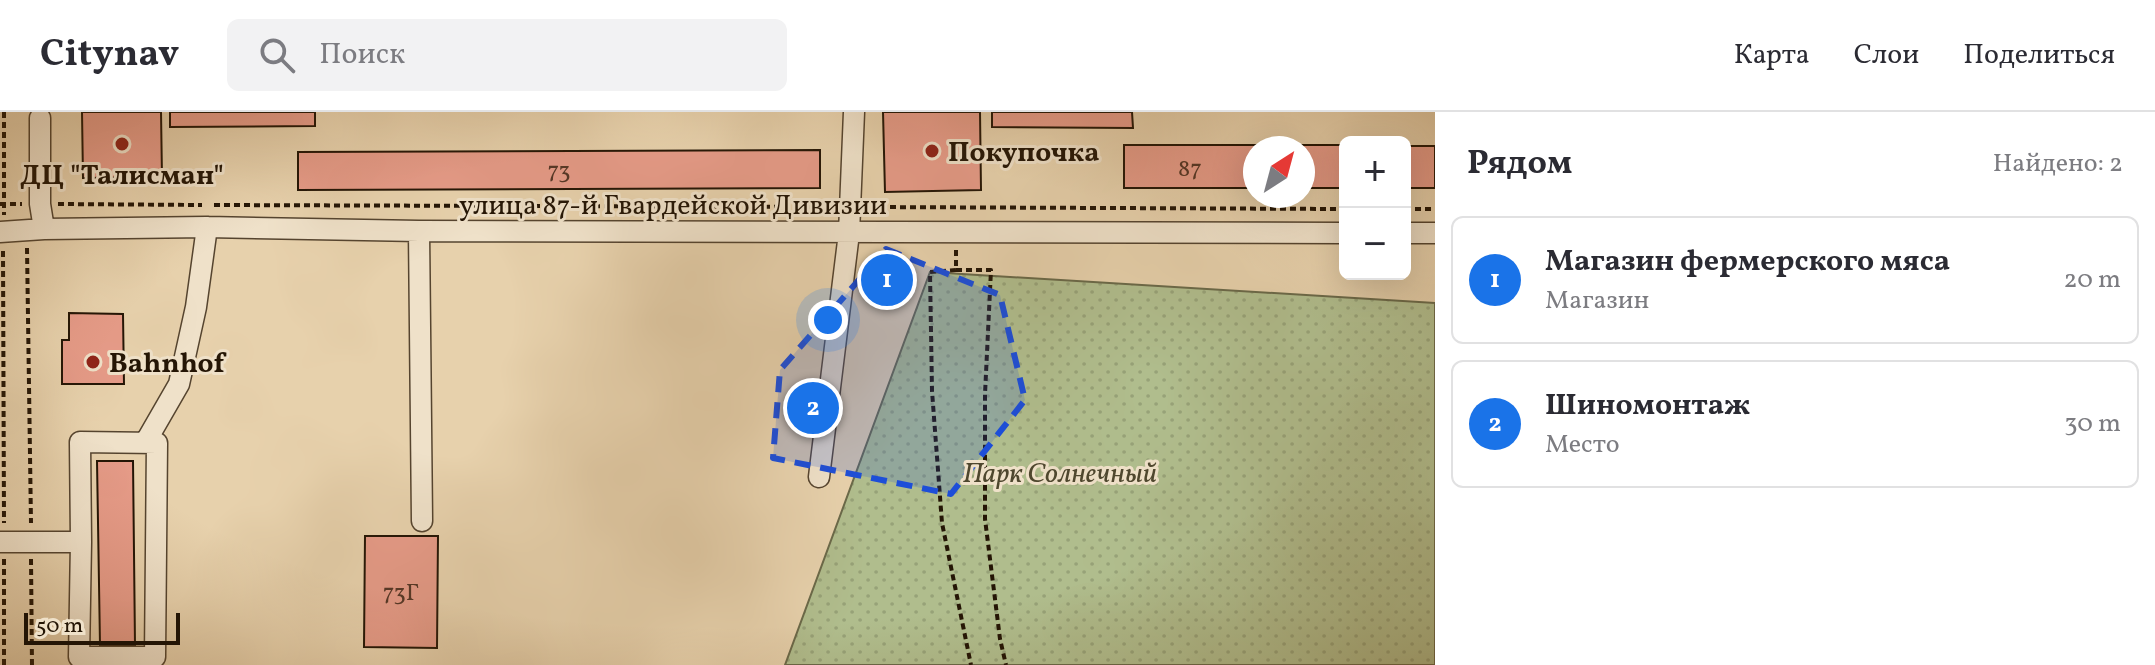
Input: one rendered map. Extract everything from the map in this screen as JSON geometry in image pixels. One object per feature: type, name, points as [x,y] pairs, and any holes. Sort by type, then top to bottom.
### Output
[{"type":"street","points":[[819,477],[849,233],[854,112]]},
{"type":"street","points":[[40,118],[40,204],[44,229]]},
{"type":"street","points":[[145,443],[179,384],[196,307],[207,227]]},
{"type":"street","name":"улица 87-й Гвардейской Дивизии","points":[[2,232],[207,227],[419,231],[1339,233]]},
{"type":"street","points":[[419,231],[422,521]]},
{"type":"street","points":[[1411,233],[1435,233]]},
{"type":"street","points":[[80,442],[157,443],[155,657],[79,657],[81,542],[80,442]]},
{"type":"street","points":[[2,542],[81,542]]},
{"type":"path","points":[[4,112],[4,665]]},
{"type":"path","points":[[2,204],[1339,209]]},
{"type":"path","points":[[956,207],[956,270]]},
{"type":"path","points":[[1411,209],[1435,209]]},
{"type":"path","points":[[27,248],[32,665]]},
{"type":"path","points":[[971,665],[942,523],[932,391],[930,272],[956,270],[991,270],[985,394],[985,519],[1006,665]]},
{"type":"highlighted area","points":[[886,249],[1000,295],[1025,400],[951,494],[773,458],[780,370]]},
{"type":"green space","name":"Парк Солнечный","points":[[930,272],[1435,303],[1435,665],[785,665]]},
{"type":"building","name":"ДЦ \"Талисман\"","points":[[82,112],[161,112],[162,177],[83,178]]},
{"type":"building","points":[[170,112],[315,112],[315,126],[170,127]]},
{"type":"building","name":"Покупочка","points":[[883,112],[980,112],[981,190],[885,192]]},
{"type":"building","points":[[992,112],[1132,112],[1133,128],[992,127]]},
{"type":"building","points":[[1124,145],[1243,145],[1243,188],[1124,188]]},
{"type":"building","points":[[1315,145],[1339,145],[1339,188],[1315,188]]},
{"type":"building","points":[[1411,146],[1435,146],[1435,188],[1411,188]]},
{"type":"building","points":[[820,150],[820,188],[298,190],[298,152]]},
{"type":"building","points":[[902,269],[902,290],[872,290],[872,270]]},
{"type":"building","name":"Bahnhof","points":[[69,313],[123,314],[124,384],[62,384],[62,340],[69,340]]},
{"type":"building","points":[[805,390],[821,391],[820,425],[804,425]]},
{"type":"building","points":[[97,461],[133,461],[135,645],[100,645]]},
{"type":"building","points":[[365,536],[438,536],[437,648],[364,647]]},
{"type":"place","name":"ДЦ \"Талисман\"","points":[[122,144]]},
{"type":"place","name":"Покупочка","points":[[932,151]]},
{"type":"place","name":"Магазин фермерского мяса","points":[[887,280]]},
{"type":"place","name":"Bahnhof","points":[[93,362]]},
{"type":"place","name":"Шиномонтаж","points":[[813,408]]}]
